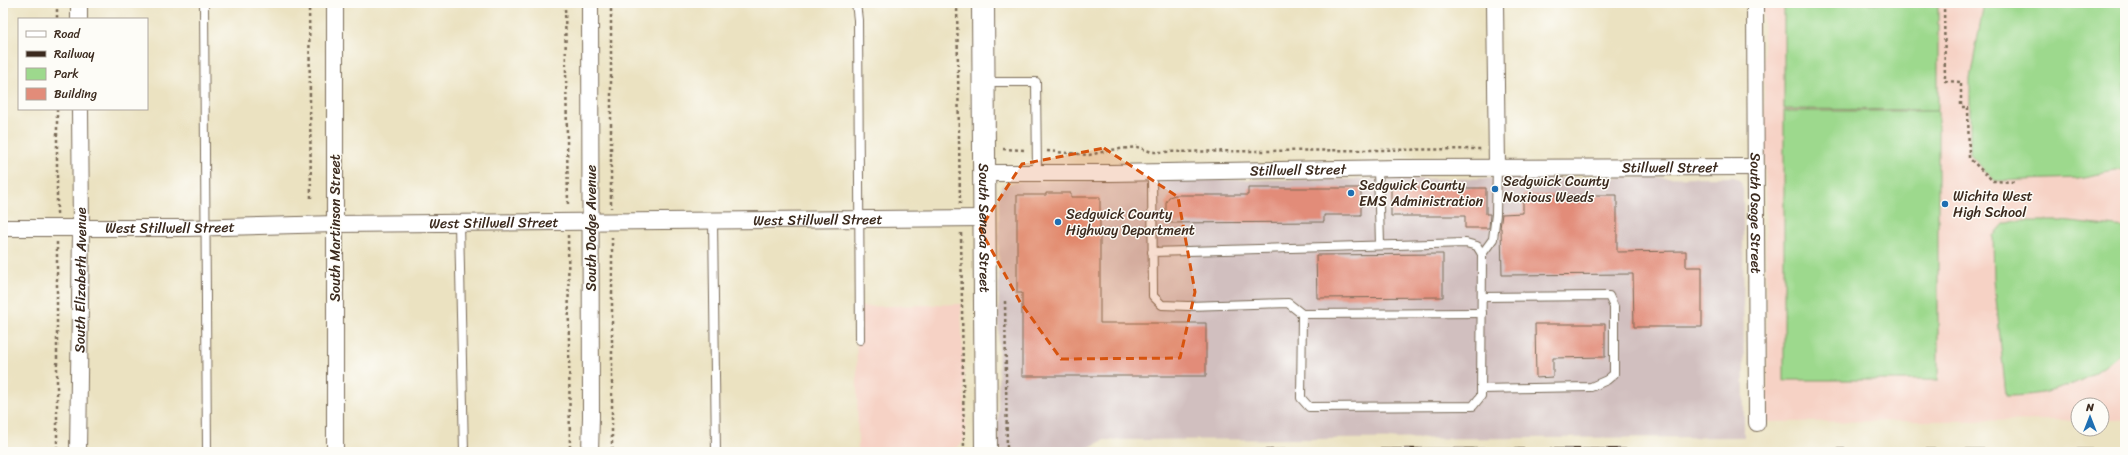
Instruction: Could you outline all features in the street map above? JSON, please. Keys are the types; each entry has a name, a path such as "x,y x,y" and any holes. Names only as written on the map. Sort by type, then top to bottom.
{"street":[{"path":"79,3 79,18"},
{"name":"South Martinson Street","path":"335,3 335,452"},
{"name":"South Dodge Avenue","path":"590,3 590,452"},
{"name":"South Seneca Street","path":"983,3 985,452"},
{"path":"1495,3 1497,167"},
{"name":"South Osage Street","path":"1755,3 1757,423"},
{"name":"South Elizabeth Avenue","path":"78,452 81,228 80,110"},
{"name":"Stillwell Street","path":"984,172 1152,172 1378,168 1756,166"},
{"name":"West Stillwell Street","path":"3,228 205,228 336,224 984,218"}],"lane":[{"path":"204,3 207,452"},
{"path":"856,3 858,20 860,340"},
{"path":"983,82 1036,82 1037,172"},
{"path":"1482,254 1493,238 1496,214 1497,167"},
{"path":"1378,168 1380,245"},
{"path":"1152,172 1153,296 1162,305 1188,306 1288,303 1302,314 1482,313"},
{"path":"713,221 716,452"},
{"path":"459,223 464,452"},
{"path":"1152,252 1466,242 1478,246 1482,254 1481,396 1473,406 1309,407 1301,398 1302,314"},
{"path":"1481,389 1591,388 1607,380 1614,374 1614,307 1609,296 1482,297"}],"path":[{"path":"57,3 57,18"},
{"path":"309,3 311,199"},
{"path":"1944,3 1945,82 1961,82 1961,107 1968,107 1969,158 1993,181 2016,182"},
{"path":"57,110 57,452"},
{"path":"1003,149 1089,156 1111,150 1137,147 1152,152 1481,149"}],"highlighted area":[{"path":"1104,148 1178,197 1195,292 1180,358 1061,359 1020,302 980,229 1022,164"}],"shaded area":[{"name":"Wichita West High School","path":"1763,3 2125,3 2124,420 2110,420 2110,397 2070,397 2070,420 1768,422"},
{"path":"1735,177 1741,182 1743,190 1744,437 1104,440 1086,449 998,450 999,195 1002,185 1026,181"},
{"path":"961,304 966,430 964,441 958,447 936,452 858,452 856,307"}],"green space":[{"path":"1784,3 1938,3 1938,110 1784,109"},
{"path":"1984,3 2125,3 2125,169 2078,178 1995,181 1970,155 1970,79"},
{"path":"1784,111 1938,111 1938,380 1784,380"},
{"path":"2016,221 2061,221 2125,228 2125,348 2099,370 2071,385 2040,393 2006,396 1994,279 1993,236 2004,224"}],"building":[{"path":"1248,188 1361,188 1361,215 1324,215 1324,222 1166,223 1166,202 1169,197 1175,195 1248,195"},
{"path":"1391,188 1486,188 1486,214 1490,214 1489,228 1465,228 1465,216 1391,216"},
{"path":"1046,193 1071,193 1071,197 1100,197 1100,323 1206,323 1206,376 1022,376 1022,293 1017,293 1017,195 1046,195"},
{"path":"1523,195 1617,195 1617,252 1686,251 1686,267 1702,267 1702,327 1634,327 1633,274 1502,275 1500,228 1502,214 1523,213"},
{"path":"1443,254 1443,297 1317,298 1316,255"},
{"path":"1535,324 1605,324 1605,357 1553,358 1553,377 1536,378"}],"railway":[{"path":"1185,452 1429,450 2125,451"}],"place":[{"name":"Sedgwick County Noxious Weeds","path":"1495,189"},
{"name":"Sedgwick County EMS Administration","path":"1351,193"},
{"name":"Wichita West High School","path":"1945,204"},
{"name":"Sedgwick County Highway Department","path":"1058,222"}]}
